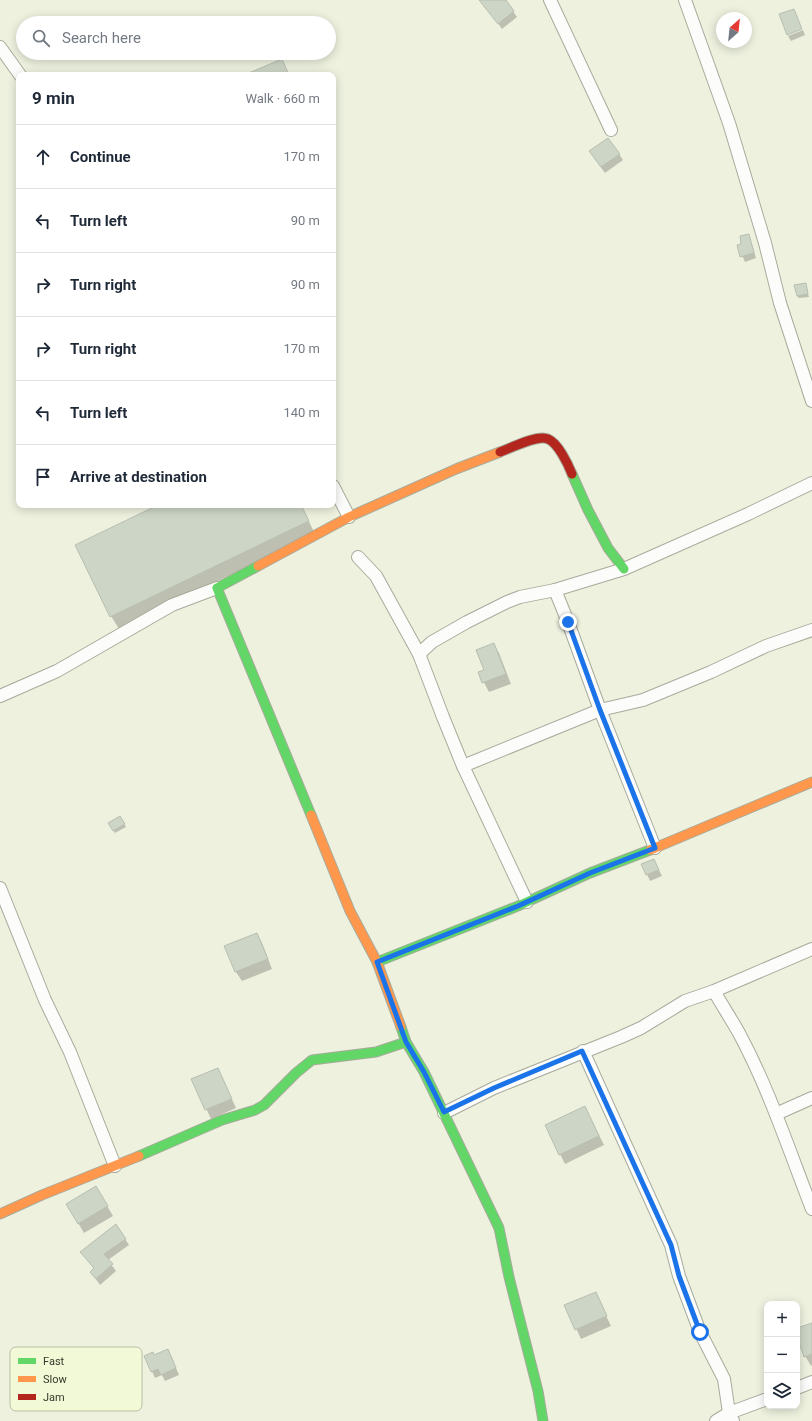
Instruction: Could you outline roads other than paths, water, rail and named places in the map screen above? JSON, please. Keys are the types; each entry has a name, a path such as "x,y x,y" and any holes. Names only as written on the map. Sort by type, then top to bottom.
{"street":[{"path":"550,0 611,130"},
{"path":"685,0 730,123 765,243 780,302 812,401"},
{"path":"0,47 18,72"},
{"path":"0,696 57,671 172,604 217,588 349,517 456,469 537,438 546,438 555,444 568,465 588,510 608,548 624,569"},
{"path":"419,654 432,642 507,602 520,597 555,590 624,569 748,514 812,483"},
{"path":"336,492 349,517"},
{"path":"358,556 376,576 419,654 442,717 463,766 527,902"},
{"path":"217,588 350,911 377,962 406,1042 424,1072 444,1112 498,1228 538,1391 543,1421"},
{"path":"555,590 600,710 655,848"},
{"path":"463,766 600,710 643,700 711,672 766,646 812,630"},
{"path":"377,962 527,902 590,873 655,848 812,782"},
{"path":"0,888 45,1000 70,1052 116,1166"},
{"path":"444,1112 494,1088 582,1051 622,1037 641,1028 685,1001 714,991 812,949"},
{"path":"714,991 739,1034 776,1114 812,1209"},
{"path":"0,1214 222,1120 255,1110 264,1105 296,1073 312,1060 376,1052 406,1042"},
{"path":"582,1051 671,1245 679,1276 700,1332 724,1379 731,1417"},
{"path":"776,1114 812,1098"},
{"path":"800,1387 812,1382"},
{"path":"716,1421 731,1417 764,1400"}]}
